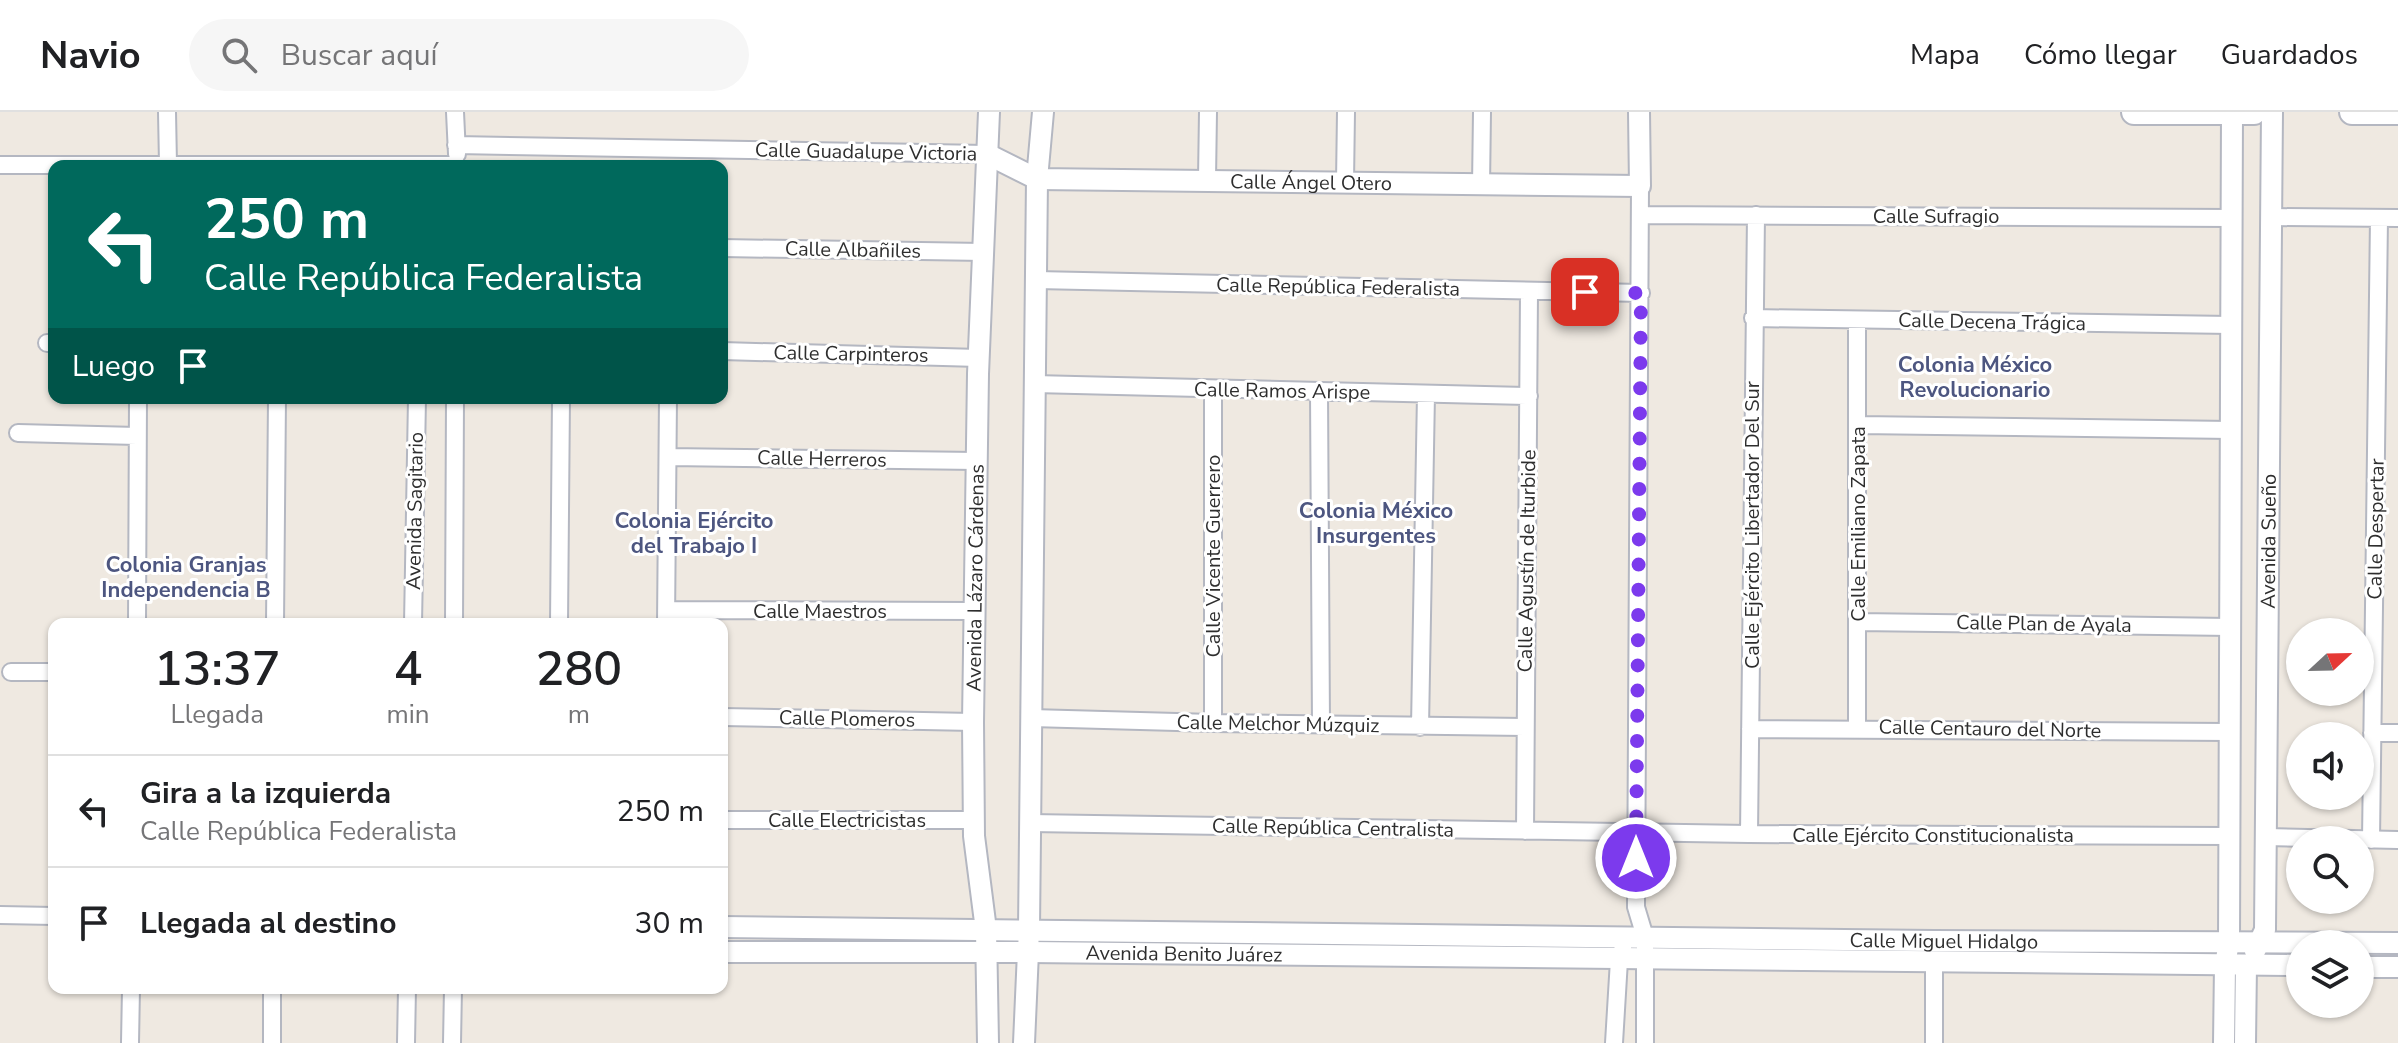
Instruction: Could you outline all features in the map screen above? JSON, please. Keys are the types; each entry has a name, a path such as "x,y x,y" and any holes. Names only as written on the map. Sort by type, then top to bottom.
{"main road":[{"path":"2134,112 2254,112"},
{"path":"2352,112 2398,112"}],"street":[{"path":"167,112 168,160"},
{"path":"455,112 457,160"},
{"name":"Avenida Lázaro Cárdenas","path":"988,1043 986,930 973,820 973,611 989,112"},
{"path":"1024,1043 1029,929 1037,179 1043,112"},
{"path":"1207,179 1208,112"},
{"path":"1345,182 1346,112"},
{"path":"1481,186 1482,112"},
{"path":"1639,112 1641,293 1636,937 1645,959 1645,1043"},
{"name":"Avenida Sueño","path":"2224,1043 2225,965 2229,942 2232,112"},
{"name":"Avenida Sueño","path":"2246,965 2262,941 2265,930 2272,112"},
{"name":"Calle Guadalupe Victoria","path":"456,145 987,154"},
{"name":"Calle Ángel Otero","path":"987,154 1037,179 1640,186"},
{"path":"0,165 48,165"},
{"name":"Calle Sufragio","path":"1641,215 2232,218"},
{"name":"Calle Ejército Libertador Del Sur","path":"1749,834 1756,215"},
{"path":"2271,217 2398,218"},
{"name":"Calle Despertar","path":"2372,722 2379,218"},
{"name":"Calle Albañiles","path":"728,248 984,252"},
{"name":"Calle República Federalista","path":"1036,280 1641,293"},
{"name":"Calle Agustín de Iturbide","path":"1525,831 1529,292"},
{"name":"Calle Decena Trágica","path":"1753,318 2231,325"},
{"path":"2379,318 2398,318"},
{"name":"Calle Emiliano Zapata","path":"1857,320 1857,728"},
{"name":"Calle Carpinteros","path":"728,351 979,358"},
{"name":"Calle Ramos Arispe","path":"1034,384 1529,396"},
{"name":"Calle Vicente Guerrero","path":"1213,389 1213,723"},
{"path":"1319,392 1321,725"},
{"path":"1420,727 1426,394"},
{"path":"137,618 138,404"},
{"path":"275,618 277,404"},
{"name":"Avenida Sagitario","path":"413,618 417,404"},
{"name":"Avenida Sagitario","path":"454,618 455,404"},
{"path":"559,618 561,404"},
{"path":"666,617 668,404"},
{"path":"1859,425 2231,430"},
{"path":"18,433 137,436"},
{"name":"Calle Herreros","path":"668,457 977,461"},
{"name":"Calle Maestros","path":"666,617 973,611"},
{"name":"Calle Plan de Ayala","path":"1857,622 2230,627"},
{"path":"11,672 48,672"},
{"name":"Calle Plomeros","path":"728,717 973,722"},
{"name":"Calle Melchor Múzquiz","path":"1031,718 1525,727"},
{"name":"Calle Centauro del Norte","path":"1750,729 2230,732"},
{"path":"2374,733 2398,733"},
{"name":"Calle Electricistas","path":"728,820 973,820"},
{"name":"Calle República Centralista","path":"1030,823 1636,833"},
{"name":"Calle Ejército Constitucionalista","path":"1636,833 2229,836"},
{"path":"2266,837 2286,838"},
{"path":"2374,840 2398,840"},
{"path":"0,915 48,916"},
{"name":"Avenida Benito Juárez","path":"728,927 1636,937"},
{"path":"1614,1043 1619,960 1636,937"},
{"name":"Calle Miguel Hidalgo","path":"1636,937 2398,943"},
{"name":"Avenida Benito Juárez","path":"728,952 1645,959"},
{"name":"Calle Miguel Hidalgo","path":"1645,959 2286,965"},
{"path":"1934,964 1934,1043"},
{"path":"2245,1043 2246,965"},
{"path":"2374,967 2398,967"},
{"path":"130,1043 131,994"},
{"path":"272,994 272,1043"},
{"path":"406,1043 407,994"},
{"path":"452,1043 453,994"}],"district":[{"name":"Colonia México Revolucionario","path":"1975,378"},
{"name":"Colonia México Insurgentes","path":"1376,524"},
{"name":"Colonia Ejército del Trabajo I","path":"694,534"},
{"name":"Colonia Granjas Independencia B","path":"186,578"}],"route":[{"path":"1585,292 1641,293 1636,858"}]}
